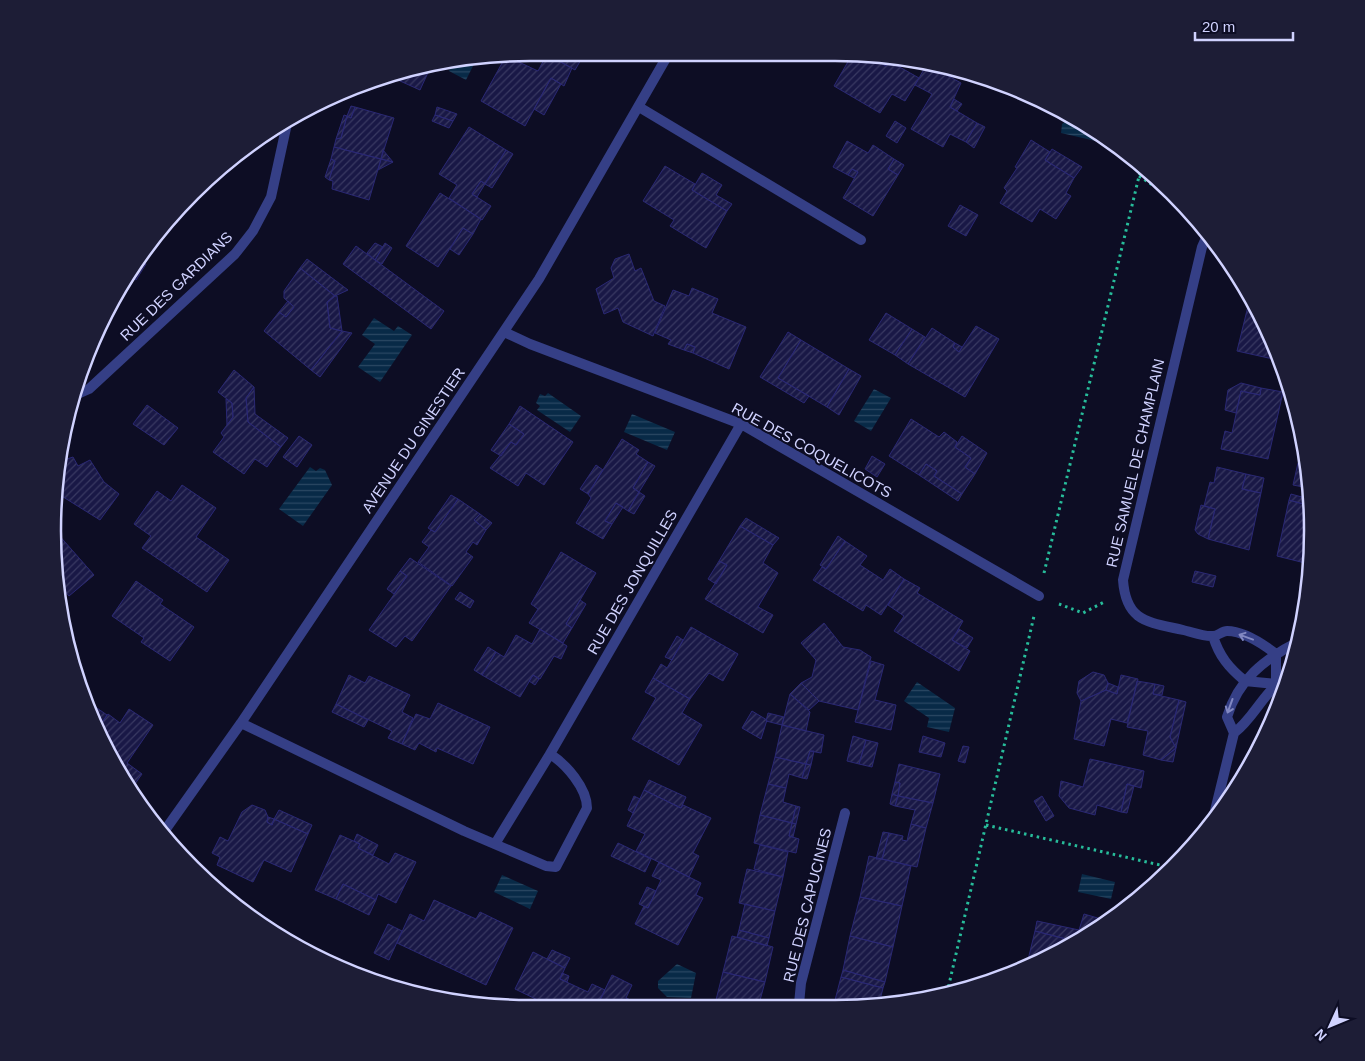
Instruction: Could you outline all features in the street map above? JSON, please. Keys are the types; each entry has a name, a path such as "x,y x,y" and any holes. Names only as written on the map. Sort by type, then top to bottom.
{"street":[{"name":"AVENUE DU GINESTIER","path":"167,827 241,723 539,279 664,61"},
{"path":"638,107 861,240"},
{"name":"RUE DES GARDIANS","path":"82,392 89,389 235,254 252,231 271,197 286,130"},
{"name":"RUE SAMUEL DE CHAMPLAIN","path":"1124,592 1123,580 1204,242"},
{"name":"RUE DES COQUELICOTS","path":"504,332 530,344 740,424 1039,596"},
{"name":"RUE DES JONQUILLES","path":"495,844 550,754 740,424"},
{"path":"1124,592 1128,606 1139,617 1150,622 1213,636 1227,631 1254,640 1276,654"},
{"path":"1213,636 1217,650 1228,667 1245,681 1276,684"},
{"path":"1234,733 1226,718 1232,700 1245,681 1276,654 1289,647"},
{"path":"1217,802 1234,733 1245,724 1258,703 1276,684 1276,654"},
{"path":"241,723 495,844 546,866 556,867 560,863 587,808 587,799 562,762 550,754"},
{"name":"RUE DES CAPUCINES","path":"799,1000 801,983 846,813"}],"path":[{"path":"1139,176 1148,182"},
{"path":"1039,596 1083,614 1124,592"},
{"path":"986,825 1162,866"}],"water":[{"path":"474,65 466,80 449,71 450,68"},
{"path":"1065,122 1097,141 1061,133 1062,124"},
{"path":"374,318 394,331 398,326 412,335 380,382 358,367 375,344 362,335"},
{"path":"874,389 891,398 871,431 854,421"},
{"path":"548,393 581,416 570,432 537,410 540,406 536,403 540,394 545,396"},
{"path":"632,414 675,432 667,450 624,432"},
{"path":"310,467 316,471 320,468 325,470 332,485 303,526 279,509"},
{"path":"917,682 955,708 949,732 927,727 929,718 904,701"},
{"path":"1082,874 1115,882 1111,899 1078,892"},
{"path":"502,875 538,891 530,909 494,892"},
{"path":"677,964 696,973 691,998 667,997 658,988 658,981"}],"building":[{"path":"518,61 538,71 543,61 560,61 572,68 564,86 551,78 525,126 481,101 503,62"},
{"path":"559,61 580,61 575,70"},
{"path":"848,61 882,64 886,66 887,64 896,65 919,78 905,101 892,94 880,113 834,86"},
{"path":"924,70 946,75 961,83 950,107 977,123 966,142 950,134 943,147 911,129 932,94 915,85"},
{"path":"428,73 420,90 398,80"},
{"path":"551,78 561,84 544,115 534,109"},
{"path":"954,99 962,104 957,111 950,107"},
{"path":"351,106 355,107 351,118 347,116"},
{"path":"355,107 394,118 381,159 334,147 336,139 341,138 347,116 351,118"},
{"path":"437,107 457,114 453,121 435,115"},
{"path":"344,115 347,116 341,138 336,139"},
{"path":"435,115 453,121 449,128 432,121"},
{"path":"895,121 906,128 897,143 886,136"},
{"path":"977,123 985,127 974,148 966,142"},
{"path":"469,127 506,150 485,184 481,181 472,194 491,206 482,220 449,198 457,185 439,174"},
{"path":"1031,140 1050,152 1045,160 1074,178 1066,193 1071,196 1056,219 1040,209 1032,222 1000,203 1007,191 1004,188 1017,168 1015,167"},
{"path":"847,141 868,153 873,145 894,159 888,169 898,175 873,216 843,198 858,172 852,169 848,175 833,167"},
{"path":"334,147 381,159 369,200 332,189 333,181 329,180 335,161 331,159"},
{"path":"1052,149 1082,167 1074,178 1045,160"},
{"path":"383,150 393,162 381,159"},
{"path":"506,150 513,154 492,188 485,184"},
{"path":"331,159 335,161 329,180 325,177"},
{"path":"381,159 393,162 378,170"},
{"path":"894,159 904,165 898,175 888,169"},
{"path":"665,166 695,184 692,190 727,211 706,248 670,226 674,220 643,201"},
{"path":"852,169 858,172 854,178 848,175"},
{"path":"702,173 722,185 716,195 732,204 727,211 692,190"},
{"path":"481,181 485,184 477,197 472,194"},
{"path":"440,193 481,219 473,234 463,228 438,267 406,246"},
{"path":"960,205 978,215 966,236 948,226"},
{"path":"463,228 473,234 459,255 450,249"},
{"path":"375,243 383,247 375,260 367,253"},
{"path":"385,243 392,248 382,264 375,260"},
{"path":"356,246 444,311 431,329 343,264"},
{"path":"629,254 635,271 641,268 654,301 665,306 653,336 623,322 618,308 604,314 596,289 614,278 611,268 615,259"},
{"path":"307,259 348,290 335,296 300,268"},
{"path":"146,264 136,280 134,279 140,270"},
{"path":"300,268 335,296 327,302 330,328 342,331 311,370 264,331 279,312 286,317 294,307 284,298 284,291"},
{"path":"692,288 718,299 712,313 746,327 729,369 693,353 695,347 687,344 684,350 668,344 671,340 655,333 673,290 689,296"},
{"path":"337,296 342,331 330,328 327,302"},
{"path":"288,301 294,307 286,317 279,312"},
{"path":"1247,308 1271,359 1237,351"},
{"path":"886,313 912,329 895,355 869,340"},
{"path":"976,326 999,339 965,397 908,364 932,328 955,343 953,347 959,352"},
{"path":"912,329 925,337 908,364 895,355"},
{"path":"342,331 352,333 320,377 311,370"},
{"path":"788,332 801,340 778,378 809,396 804,403 760,377"},
{"path":"801,340 849,369 827,407 778,378"},
{"path":"955,343 962,347 959,352 953,347"},
{"path":"687,344 695,347 693,353 684,350"},
{"path":"849,369 861,376 839,415 827,407"},
{"path":"234,370 254,387 246,398 248,422 281,447 267,467 255,459 244,474 213,452 224,437 221,433 233,417 232,403 218,392"},
{"path":"1241,383 1261,388 1260,395 1241,391 1236,413 1225,410 1228,390"},
{"path":"254,387 255,414 288,438 281,447 248,422 246,398"},
{"path":"1261,388 1283,393 1268,459 1221,449 1225,431 1232,433 1241,391 1260,395"},
{"path":"226,399 232,403 233,417 227,425"},
{"path":"147,405 178,428 164,445 133,424"},
{"path":"520,406 573,442 544,485 526,473 518,486 490,468 511,442 516,445 524,434 509,424"},
{"path":"911,419 939,437 944,432 957,442 955,447 971,458 965,467 975,474 962,494 934,476 937,471 926,464 919,475 889,456"},
{"path":"509,424 524,434 516,445 511,442 501,456 491,450"},
{"path":"299,436 312,445 297,467 283,457"},
{"path":"962,436 987,453 975,474 965,467 971,458 955,447"},
{"path":"622,439 639,450 636,454 648,462 633,488 639,492 628,511 616,503 605,521 612,524 603,539 576,523 591,498 588,494"},
{"path":"872,456 885,464 877,477 865,469"},
{"path":"73,457 78,466 90,460 104,482 119,494 100,520 62,496 67,459"},
{"path":"648,462 655,466 639,492 633,488"},
{"path":"1298,463 1299,463 1302,487 1293,485"},
{"path":"926,464 937,471 934,476 962,494 958,501 919,475"},
{"path":"596,465 603,470 588,494 580,489"},
{"path":"1217,467 1246,474 1242,489 1261,493 1249,550 1208,539 1215,509 1204,506 1210,482 1214,483"},
{"path":"1246,474 1264,478 1261,493 1242,489"},
{"path":"182,485 216,508 196,537 229,560 207,592 142,548 151,536 134,524 157,491 171,501"},
{"path":"639,492 645,496 634,514 628,511"},
{"path":"1291,494 1303,497 1303,504 1289,500"},
{"path":"451,495 458,499 435,532 428,528"},
{"path":"458,499 480,514 474,520 486,530 477,545 473,542 466,552 473,557 452,586 418,562 429,547 422,542 431,530 435,532"},
{"path":"1289,500 1303,504 1303,562 1277,556"},
{"path":"616,503 623,507 612,524 605,521"},
{"path":"1201,505 1215,509 1208,539 1198,534 1195,530"},
{"path":"480,514 492,523 486,530 474,520"},
{"path":"746,518 779,538 773,545 740,526"},
{"path":"740,526 773,545 763,563 778,573 758,607 773,615 763,633 705,599 727,565 719,561"},
{"path":"838,536 845,541 826,569 820,565"},
{"path":"61,538 94,575 69,596 65,591"},
{"path":"845,541 867,556 860,565 883,580 890,569 904,579 881,615 866,605 863,611 813,580 822,567 826,569"},
{"path":"561,552 596,573 566,624 572,628 563,643 529,623 538,609 531,604"},
{"path":"410,558 451,586 412,641 405,636 396,647 369,630 407,576 400,571"},
{"path":"719,561 727,565 716,584 708,579"},
{"path":"400,571 407,576 394,594 387,589"},
{"path":"1195,571 1216,576 1213,587 1192,582"},
{"path":"904,579 920,588 917,593 963,621 952,640 970,651 959,671 894,631 904,616 888,605"},
{"path":"136,581 163,600 160,604 194,627 170,661 141,642 144,638 112,616"},
{"path":"460,592 474,601 470,608 455,599"},
{"path":"580,600 586,604 572,628 566,624"},
{"path":"824,623 843,647 860,650 871,657 858,710 819,701 801,683 812,677 816,660 801,643"},
{"path":"691,627 738,654 723,681 709,673 690,699 653,678 661,664 667,668"},
{"path":"540,629 567,646 561,659 554,656 540,679 533,675 520,697 482,675 496,652 504,657 516,635 532,644"},
{"path":"959,629 973,638 967,648 952,640"},
{"path":"677,636 683,640 672,660 665,657"},
{"path":"488,647 496,652 482,675 474,670"},
{"path":"871,661 884,665 875,700 896,705 891,730 855,722"},
{"path":"1093,672 1104,675 1108,683 1106,690 1081,701 1077,693 1079,681"},
{"path":"349,675 365,683 369,676 410,695 402,712 413,718 402,744 388,738 392,731 336,704"},
{"path":"533,675 539,679 535,685 529,681"},
{"path":"1121,675 1138,679 1127,723 1111,719 1104,746 1074,739 1081,701 1106,690 1117,694"},
{"path":"653,678 690,699 682,713 702,725 679,765 632,739 656,698 645,692"},
{"path":"1137,681 1155,684 1153,694 1179,700 1170,737 1176,748 1161,760 1143,755 1148,731 1127,727"},
{"path":"801,683 819,701 809,710 790,694"},
{"path":"1108,683 1118,687 1117,694 1106,690"},
{"path":"1155,684 1164,686 1162,695 1153,694"},
{"path":"790,694 810,712 806,731 782,725"},
{"path":"1179,700 1186,702 1176,748 1170,737"},
{"path":"438,703 490,727 473,764 437,748 436,752 419,743 415,750 402,744 416,714 430,719"},
{"path":"336,704 368,720 364,727 332,712"},
{"path":"96,707 107,715 102,722"},
{"path":"129,709 153,725 127,763 142,774 135,783 103,722 108,714 120,723"},
{"path":"752,711 767,720 761,739 742,728"},
{"path":"768,713 784,717 782,725 766,721"},
{"path":"782,725 824,735 821,753 810,751 806,764 775,757"},
{"path":"853,736 866,740 859,764 847,761"},
{"path":"923,736 945,743 941,757 919,752"},
{"path":"866,740 878,743 872,767 859,764"},
{"path":"963,746 969,747 965,763 958,761"},
{"path":"1176,748 1173,762 1161,760"},
{"path":"810,751 814,751 811,765 806,764"},
{"path":"775,757 806,764 802,778 789,774 786,788 768,784"},
{"path":"1090,759 1144,771 1141,788 1127,784 1121,812 1097,805 1095,815 1069,808 1059,796 1061,781 1083,787"},
{"path":"806,764 811,765 807,779 802,778"},
{"path":"899,764 940,774 933,803 898,796 900,783 895,782"},
{"path":"649,780 686,797 681,808 644,790"},
{"path":"895,782 900,783 898,796 892,794"},
{"path":"768,784 786,788 783,802 796,806 792,823 760,815"},
{"path":"1127,784 1134,786 1127,813 1121,812"},
{"path":"644,790 681,808 683,805 711,818 693,853 699,856 689,877 636,851 645,834 627,826"},
{"path":"892,794 898,796 895,806 890,804"},
{"path":"634,796 640,799 633,813 628,810"},
{"path":"898,796 933,803 926,828 911,824 915,810 895,806"},
{"path":"1042,796 1054,816 1046,821 1034,801"},
{"path":"252,805 265,810 268,817 267,822 272,825 274,819 308,834 291,872 264,860 253,882 217,865 220,857 212,853 220,837 228,841 242,812"},
{"path":"796,806 800,807 796,824 792,823"},
{"path":"279,810 312,825 308,834 274,819"},
{"path":"760,815 792,823 789,836 799,839 796,853 754,843"},
{"path":"268,817 274,819 272,825 267,822"},
{"path":"792,823 796,824 793,837 789,836"},
{"path":"911,824 926,828 917,867 882,859 889,833 903,836 902,840 907,841"},
{"path":"883,832 889,833 882,859 876,859"},
{"path":"357,834 378,845 373,855 358,848 360,844 354,841"},
{"path":"340,835 360,844 358,848 389,864 395,853 416,862 396,903 378,894 376,900 343,884 336,899 315,890"},
{"path":"618,843 651,859 645,872 611,856"},
{"path":"760,845 788,852 783,877 754,869"},
{"path":"869,856 911,866 902,906 860,897"},
{"path":"659,862 701,883 696,895 703,898 678,945 635,924 644,906 648,908 661,880 652,876"},
{"path":"747,869 783,877 775,911 739,903"},
{"path":"343,884 376,900 369,915 336,899"},
{"path":"647,887 656,891 648,908 639,904"},
{"path":"860,897 902,906 893,947 850,936"},
{"path":"434,900 476,919 480,912 513,928 486,985 397,943 410,914 424,921"},
{"path":"745,904 775,911 769,938 739,930"},
{"path":"1084,914 1099,918 1065,939 1035,931 1037,921 1079,930"},
{"path":"388,924 402,931 389,960 374,953"},
{"path":"739,930 769,938 767,946 737,937"},
{"path":"1035,931 1065,939 1042,951 1029,957"},
{"path":"732,936 773,947 765,982 723,972"},
{"path":"850,936 893,947 885,982 843,970"},
{"path":"552,950 570,958 565,968 547,959"},
{"path":"533,952 565,968 560,979 588,992 592,984 605,990 600,1000 538,1000 515,989"},
{"path":"843,970 885,982 883,988 841,977"},
{"path":"723,972 765,982 760,1000 716,1000"},
{"path":"562,973 569,976 567,982 560,979"},
{"path":"612,975 632,985 626,998 631,1000 600,1000"},
{"path":"841,977 883,988 881,997 835,1000"}]}
